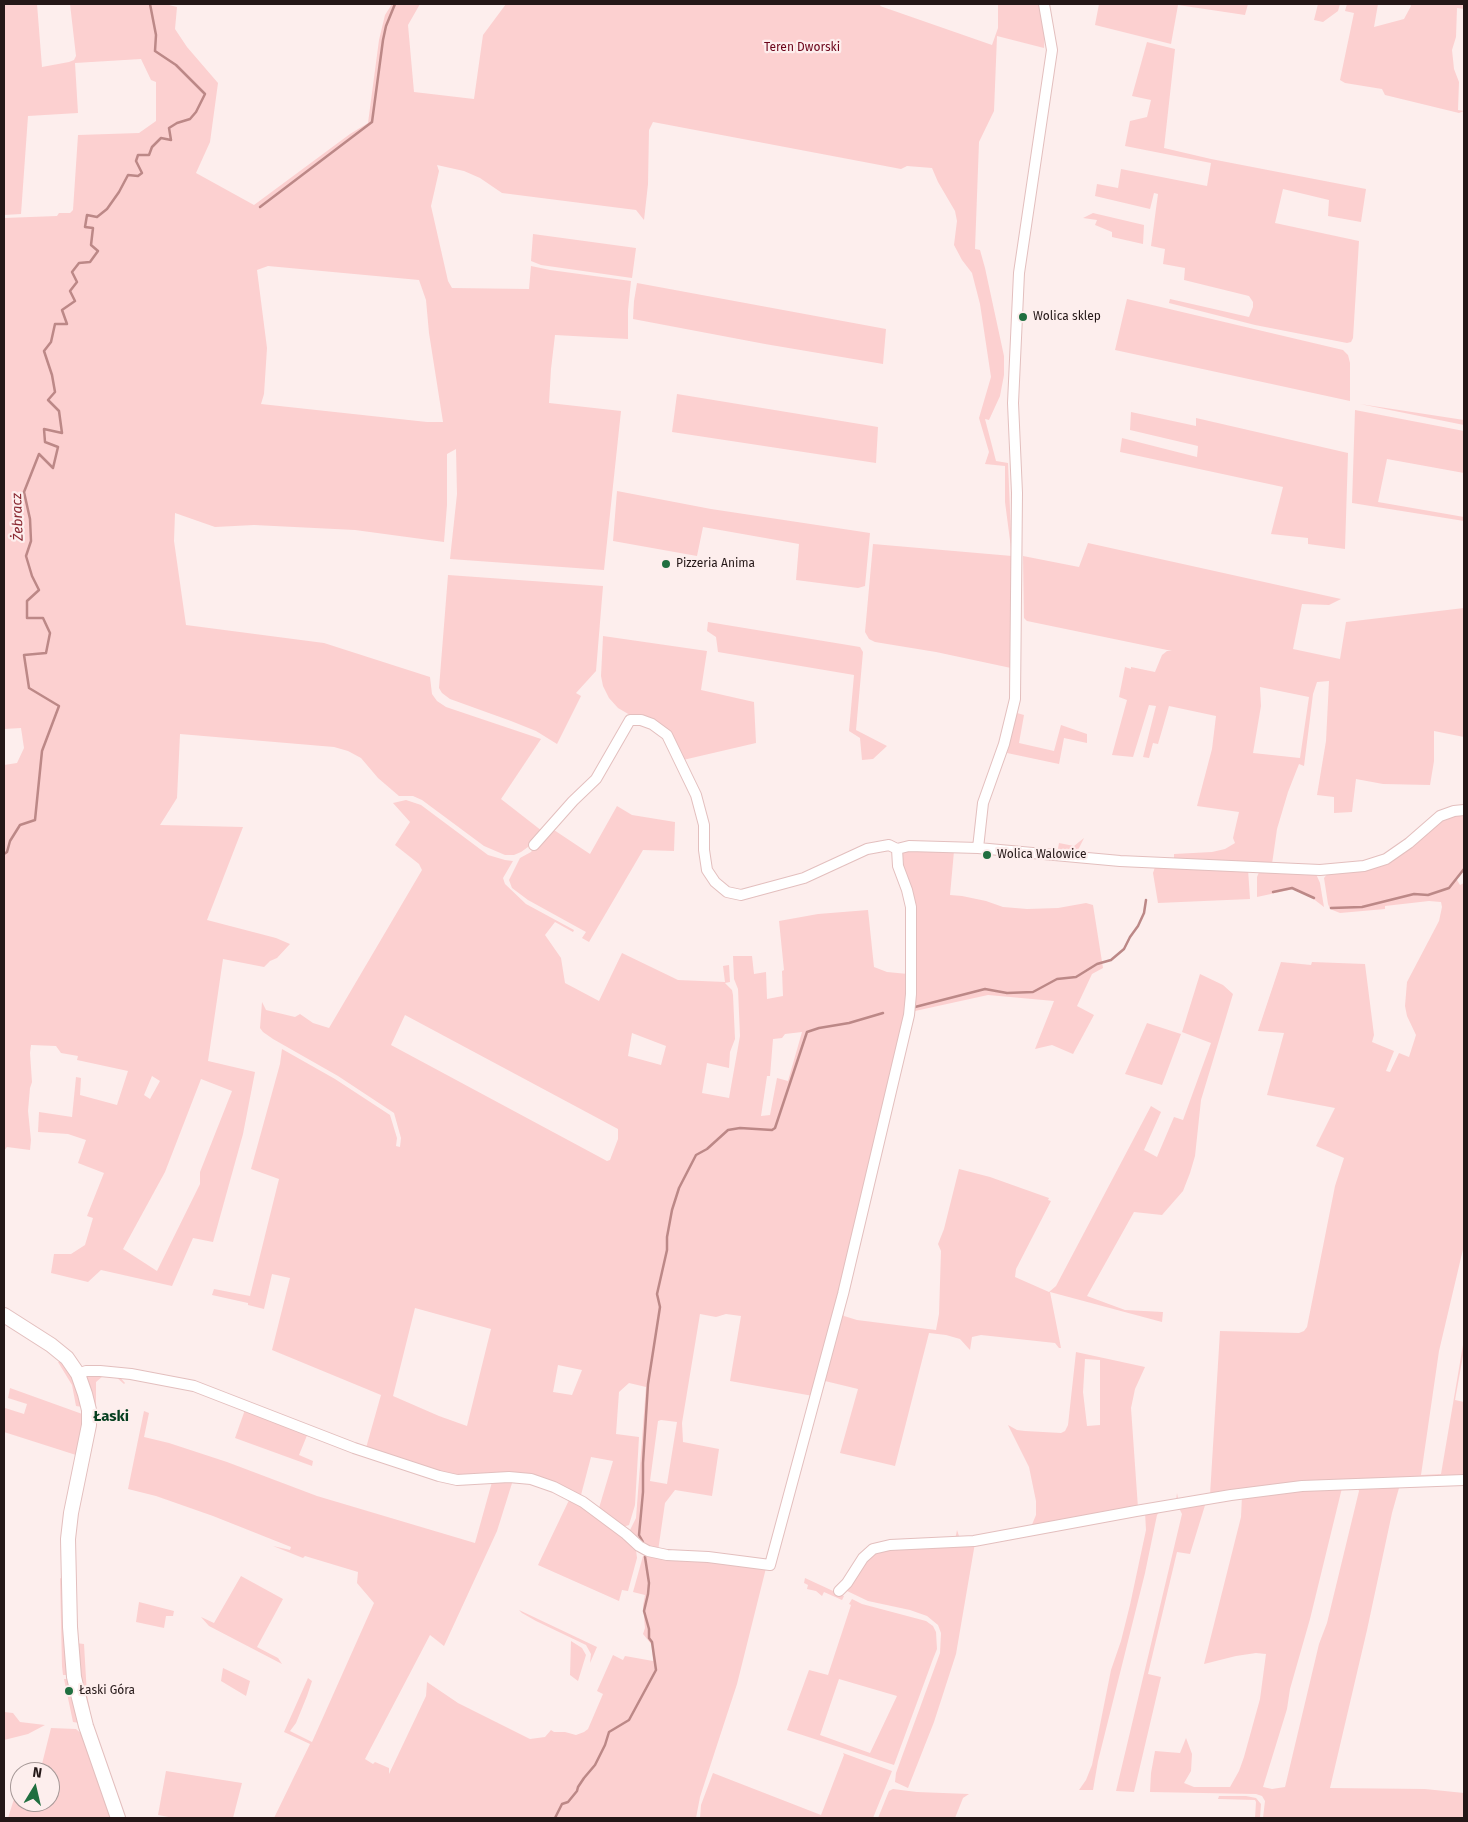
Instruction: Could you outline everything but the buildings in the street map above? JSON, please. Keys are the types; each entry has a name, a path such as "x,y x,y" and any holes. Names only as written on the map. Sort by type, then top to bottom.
{"street":[{"path":"978,848 983,803 1004,744 1015,699 1017,493 1013,393 1019,273 1052,50 1044,4"},
{"path":"534,845 573,801 596,779 630,720 641,720 652,724 667,735 696,795 704,825 704,850 707,870 715,882 727,892 741,894 804,878 867,849 889,845 897,849 909,846 978,848 1120,861 1320,870 1364,866 1386,859 1409,843 1440,816 1464,810"},
{"path":"78,1374 86,1371 124,1373 194,1386 354,1448 439,1476 458,1480 509,1477 531,1479 554,1487 583,1502 648,1551 667,1555 708,1557 770,1565 841,1303 909,1016 910,907 908,890 898,866 897,849"},
{"path":"4,1315 51,1344 67,1358 78,1374 89,1410 89,1425 71,1513 68,1539 70,1627 74,1677 86,1726 118,1818"},
{"path":"839,1591 847,1583 863,1558 873,1549 890,1545 974,1542 1136,1511 1231,1495 1302,1486 1464,1480"}],"green space":[{"name":"Teren Dworski","path":"4,4 37,4 42,67 69,62 74,60 76,56 70,4 165,4 177,7 175,29 187,47 218,83 210,142 196,173 254,205 350,134 368,123 379,40 385,15 392,4 420,4 408,25 414,92 474,99 483,35 506,4 881,4 880,6 992,45 998,28 998,4 1040,4 1045,29 1044,48 997,36 994,111 979,142 975,249 980,250 985,268 1004,356 1004,375 1000,396 989,420 985,419 996,461 1008,463 1012,556 1005,502 1005,466 985,464 989,452 979,418 991,377 980,304 972,273 954,245 957,221 955,211 932,168 907,166 901,169 653,122 649,130 648,184 644,220 636,210 502,193 480,178 464,171 437,165 439,171 431,206 448,281 452,288 529,289 531,266 631,281 628,339 555,335 551,369 549,403 621,411 604,570 450,559 457,494 456,449 447,454 447,505 444,542 355,530 254,525 215,527 175,513 174,541 186,625 324,643 430,677 432,694 437,701 446,707 541,739 501,799 542,831 521,852 514,855 505,855 484,846 422,800 413,796 399,796 378,778 361,758 348,751 334,747 180,734 177,798 160,825 243,827 207,920 276,938 290,944 277,958 270,961 264,967 223,959 208,1061 255,1072 243,1134 213,1242 193,1238 172,1286 101,1270 88,1282 51,1273 54,1254 71,1254 85,1245 93,1218 87,1216 104,1173 78,1163 86,1140 68,1134 38,1132 39,1112 72,1117 76,1077 81,1078 80,1095 117,1105 128,1071 77,1060 78,1056 61,1053 56,1046 31,1045 32,1082 28,1111 31,1140 30,1150 7,1147 4,1151 4,765 17,763 24,748 21,728 4,729 4,218 57,216 59,213 70,213 73,210 78,135 139,133 156,121 156,82 151,80 141,59 75,63 78,113 28,116 21,214 4,215","holes":["268,266 419,280 426,300 429,333 443,422 427,422 261,404 264,394 267,348 257,270","152,1076 160,1081 150,1099 144,1095","201,1079 232,1091 200,1172 200,1184 157,1271 123,1249 165,1172"]},
{"path":"1099,4 1248,4 1245,15 1178,5 1171,44 1095,25"},
{"path":"1318,4 1340,4 1338,11 1323,22 1314,20"},
{"path":"1347,4 1378,4 1374,27 1404,19 1411,6 1410,4 1464,4 1464,9 1457,8 1456,37 1452,50 1454,69 1459,82 1458,110 1464,111 1459,113 1385,95 1382,89 1345,83 1340,80 1354,13 1345,11"},
{"path":"1147,42 1175,49 1164,148 1366,189 1361,222 1328,216 1329,200 1283,189 1275,223 1359,241 1353,338 1351,342 1347,343 1255,325 1169,303 1170,299 1249,317 1253,307 1253,302 1249,296 1184,280 1185,268 1163,264 1165,249 1151,246 1158,194 1154,193 1150,209 1095,196 1097,184 1118,188 1121,169 1207,186 1211,163 1125,146 1130,121 1147,117 1151,100 1132,96"},
{"path":"1093,213 1144,225 1143,244 1112,237 1112,232 1095,225 1097,220 1083,218"},
{"path":"533,234 636,248 632,278 541,265 531,261"},
{"path":"637,283 886,329 883,364 633,319"},
{"path":"1127,299 1343,350 1348,355 1350,363 1350,401 1115,350"},
{"path":"677,394 878,427 876,463 672,432"},
{"path":"1360,404 1464,420 1464,425"},
{"path":"1355,410 1464,431 1464,473 1387,459 1378,502 1464,517 1464,521 1352,503"},
{"path":"1131,412 1196,426 1196,418 1348,453 1345,549 1308,544 1308,538 1271,534 1283,487 1120,452 1122,438 1197,457 1198,446 1130,430"},
{"path":"617,491 711,509 870,533 865,586 858,588 796,580 799,544 703,527 697,556 613,541"},
{"path":"1088,543 1341,599 1329,605 1302,604 1293,649 1340,659 1346,622 1464,608 1464,737 1434,731 1434,761 1430,785 1383,784 1356,779 1352,812 1334,813 1334,797 1317,795 1326,741 1329,681 1317,682 1313,694 1304,766 1299,764 1288,792 1277,829 1272,864 1174,860 1174,854 1212,852 1225,849 1235,843 1233,838 1239,812 1197,806 1212,749 1216,716 1169,706 1158,744 1153,743 1149,758 1143,757 1156,706 1149,705 1133,757 1112,755 1127,700 1119,697 1125,667 1155,672 1162,655 1167,651 1172,651 1027,621 1024,618 1023,556 1079,567","holes":["1260,687 1309,697 1300,758 1253,753 1261,706"]},
{"path":"873,544 1012,556 1011,668 936,652 875,642 869,639 865,632"},
{"path":"448,575 603,586 596,671 576,693 581,696 557,744 536,731 450,699 442,693 439,688"},
{"path":"708,622 860,647 863,652 856,730 887,746 873,759 862,760 860,738 849,731 854,675 718,652 716,637 707,631"},
{"path":"603,636 707,651 701,690 754,702 756,743 683,760 671,736 644,718 630,715 618,708 609,698 603,686 601,676"},
{"path":"1017,713 1024,715 1019,743 1054,751 1061,725 1087,734 1087,743 1064,738 1059,764 1007,753"},
{"path":"406,800 421,805 488,855 513,861 503,878 505,884 526,904 574,930 573,932 555,922 545,935 561,958 565,983 599,1001 622,953 678,980 725,982 723,966 729,965 730,982 725,983 732,990 733,995 735,1039 730,1052 729,1068 707,1063 702,1093 729,1098 740,1036 738,989 734,979 733,956 752,956 754,974 766,972 767,999 783,996 782,971 784,970 779,921 818,914 868,910 874,967 887,972 908,974 906,1013 902,1032 813,1396 730,1381 741,1316 726,1314 716,1317 700,1314 682,1423 683,1442 719,1449 712,1496 675,1490 665,1503 658,1551 641,1543 629,1532 636,1518 646,1387 629,1383 619,1392 616,1434 639,1437 635,1505 629,1525 623,1527 599,1508 613,1461 591,1457 581,1495 552,1482 456,1477 366,1448 381,1395 272,1350 290,1278 272,1274 264,1309 248,1305 248,1303 212,1295 214,1289 250,1296 279,1179 251,1169 280,1064 282,1049 335,1079 390,1115 397,1138 396,1146 400,1147 401,1138 394,1113 338,1076 273,1039 260,1028 262,1002 266,1010 295,1017 300,1014 313,1023 329,1028 422,870 419,864 395,845 410,822 393,803","holes":["405,1015 618,1129 618,1139 610,1160 607,1161 391,1045","802,1032 788,1081 777,1078 770,1115 761,1116 767,1076 770,1076 773,1039 782,1038 785,1034","632,1033 666,1046 661,1065 628,1056","415,1308 491,1329 467,1426 393,1396","558,1365 582,1370 572,1395 553,1392","658,1421 677,1422 667,1484 650,1481"]},
{"path":"617,806 632,815 675,822 674,851 643,850 589,942 582,938 586,932 528,900 512,888 509,880 520,858 531,852 551,828 590,854"},
{"path":"1464,813 1464,871 1456,878 1460,885 1464,883 1464,1245 1439,1351 1421,1475 1441,1474 1464,1339 1464,1350 1455,1400 1464,1402 1464,1478 1176,1501 1177,1493 1178,1498 1186,1499 1210,1495 1220,1331 1299,1333 1307,1327 1335,1186 1344,1158 1316,1146 1335,1108 1267,1095 1284,1033 1258,1031 1281,962 1311,965 1312,962 1365,964 1374,1035 1372,1042 1394,1051 1386,1071 1390,1072 1399,1053 1409,1057 1416,1035 1407,1016 1405,1006 1407,982 1439,921 1442,907 1441,902 1429,901 1385,906 1385,909 1340,913 1330,909 1324,878 1328,873 1362,869 1438,820"},
{"path":"1084,838 1075,856 1057,854 1059,843 1074,846"},
{"path":"904,851 954,851 950,895 986,901 1003,907 1027,909 1058,908 1086,903 1093,905 1103,968 1092,974 1077,1006 1094,1015 1073,1054 1052,1045 1035,1049 1054,1001 988,995 915,1011 902,867 902,853"},
{"path":"1155,867 1248,869 1250,899 1158,903 1153,873"},
{"path":"1259,872 1316,874 1320,883 1324,907 1307,894 1294,889 1257,897 1257,877"},
{"path":"1200,974 1223,985 1233,994 1201,1100 1195,1156 1190,1173 1183,1191 1162,1215 1134,1212 1087,1296 1125,1310 1163,1312 1162,1322 1050,1292 1061,1348 1055,1343 981,1335 972,1337 970,1350 960,1339 929,1333 895,1466 840,1453 858,1389 825,1381 842,1312 844,1316 857,1320 936,1330 939,1314 941,1251 938,1244 944,1229 959,1169 990,1177 1049,1198 1048,1200 1051,1201 1016,1269 1015,1277 1049,1292 1056,1286 1151,1106 1161,1112 1144,1150 1157,1157 1174,1117 1183,1120 1211,1043 1182,1032"},
{"path":"1147,1023 1181,1034 1162,1085 1125,1074"},
{"path":"1076,1352 1145,1367 1135,1389 1131,1408 1138,1508 981,1536 1031,1527 1036,1515 1036,1501 1029,1467 1008,1425 1017,1430 1025,1431 1061,1433 1065,1431 1068,1425","holes":["1085,1359 1100,1360 1100,1425 1087,1426 1083,1392"]},
{"path":"58,1362 66,1362 68,1365 82,1407 76,1406 72,1385"},
{"path":"95,1373 118,1375 125,1383 115,1376 109,1375 103,1376 96,1382 96,1427 86,1477 84,1475 93,1423 93,1406 86,1380 88,1375"},
{"path":"10,1388 85,1415 76,1455 4,1432 5,1408 24,1414 27,1404 8,1398"},
{"path":"246,1407 308,1433 299,1455 313,1461 312,1466 235,1438"},
{"path":"144,1411 149,1413 144,1437 227,1462 317,1496 475,1543 492,1482 513,1480 497,1531 444,1646 430,1635 365,1759 373,1764 375,1762 389,1768 389,1774 426,1696 427,1682 458,1703 530,1739 545,1737 551,1730 576,1735 588,1729 603,1694 597,1691 613,1655 623,1660 625,1656 653,1661 652,1645 643,1634 645,1628 643,1606 645,1595 633,1592 643,1556 646,1554 766,1568 737,1684 700,1797 696,1818 274,1818 310,1744 284,1732 308,1678 312,1681 307,1696 296,1723 290,1731 312,1742 374,1603 357,1583 358,1572 305,1556 303,1558 273,1546 290,1550 291,1547 213,1516 156,1496 128,1489"},
{"path":"1464,1483 1464,1485 1399,1488 1330,1788 1425,1789 1464,1793 1464,1818 1263,1818 1265,1801 1262,1796 1256,1794 1150,1792 1155,1751 1180,1753 1186,1738 1192,1754 1191,1771 1184,1783 1194,1787 1230,1787 1244,1757 1260,1699 1266,1654 1256,1653 1236,1656 1204,1664 1241,1517 1242,1496 1297,1488 1342,1488 1310,1619 1290,1689 1287,1709 1263,1787 1272,1789 1285,1787 1319,1644 1327,1623 1359,1491 1357,1486"},
{"path":"570,1498 605,1520 636,1550 637,1558 628,1591 622,1590 619,1601 538,1565"},
{"path":"1206,1502 1190,1554 1177,1552 1148,1674 1161,1677 1134,1792 1116,1791 1182,1514 1177,1509 1160,1511 1157,1515 1145,1573 1098,1761 1093,1790 1079,1790 1086,1780 1092,1765 1111,1670 1130,1605 1146,1530 1145,1512"},
{"path":"957,1530 959,1536 968,1538 955,1540"},
{"path":"975,1543 956,1654 934,1722 908,1788 895,1782 896,1773 940,1653 941,1633 938,1625 927,1616 910,1610 868,1601 845,1590 868,1555 879,1549"},
{"path":"241,1576 283,1599 257,1647 278,1658 282,1664 209,1626 201,1617 214,1623"},
{"path":"60,1578 62,1579 68,1674 66,1675 63,1675 62,1666"},
{"path":"805,1578 844,1596 842,1600 824,1592 822,1596 816,1591 807,1589 808,1585 804,1583"},
{"path":"852,1599 862,1604 926,1621 933,1626 936,1632 937,1649 894,1765 787,1730 809,1670 828,1675 851,1605 849,1604","holes":["839,1679 897,1696 870,1753 820,1735"]},
{"path":"139,1602 174,1611 173,1616 166,1616 164,1628 136,1622"},
{"path":"519,1610 597,1647 590,1663 591,1654 586,1645 536,1621"},
{"path":"571,1641 582,1648 586,1655 578,1681 570,1675"},
{"path":"76,1643 84,1644 87,1695 90,1709 85,1708"},
{"path":"223,1668 250,1681 246,1696 221,1681"},
{"path":"64,1679 69,1679 79,1723 73,1722"},
{"path":"4,1712 13,1713 20,1722 45,1725 28,1734 4,1740"},
{"path":"51,1728 76,1729 83,1735 114,1818 8,1818 10,1812 60,1812 60,1762 42,1762"},
{"path":"843,1753 892,1771 873,1818 700,1818 701,1805 713,1773 821,1815 844,1755"},
{"path":"166,1771 242,1783 233,1818 174,1818 158,1815"},
{"path":"893,1789 969,1794 963,1798 955,1818 878,1818 889,1791"},
{"path":"1219,1796 1256,1798 1261,1804 1260,1818 1255,1818 1255,1800 1218,1799"}],"waterway":[{"name":"Żebracz","path":"4,854 7,852 10,841 20,825 35,820 42,751 59,706 29,688 24,655 46,653 50,633 43,618 27,618 27,601 39,590 32,576 26,556 31,541 30,519 24,492 39,454 53,468 58,447 45,442 44,429 62,433 59,411 48,400 55,392 52,375 44,351 51,342 55,324 67,324 62,310 75,301 70,291 77,282 72,272 79,263 90,262 98,251 91,245 93,228 85,227 87,215 97,217 107,209 128,175 138,176 142,173 136,161 138,155 149,155 152,147 161,138 171,140 169,128 190,119 196,112 205,94 176,65 155,51 156,35 150,4"},
{"path":"260,207 372,122 383,40 386,26 395,4"},
{"path":"1331,908 1362,907 1414,894 1428,895 1449,888 1464,869"},
{"path":"1273,892 1292,888 1314,898"},
{"path":"915,1007 985,989 1007,993 1033,992 1057,979 1076,977 1097,964 1111,960 1124,949 1144,913 1146,900"},
{"path":"643,1542 639,1535 643,1492 643,1463 648,1384 660,1307 657,1294 667,1250 667,1237 672,1210 679,1188 696,1155 707,1149 728,1130 740,1128 772,1130 775,1128 807,1032 883,1013"},
{"path":"555,1818 562,1804 568,1802 595,1765 609,1732 629,1720 656,1670 652,1642 649,1638 649,1629 644,1611 649,1583 645,1557"}],"place":[{"name":"Wolica sklep","path":"1023,317"},
{"name":"Pizzeria Anima","path":"666,564"},
{"name":"Wolica Walowice","path":"987,855"},
{"name":"Łaski Góra","path":"69,1691"}],"district":[{"name":"Łaski","path":"111,1417"}]}
